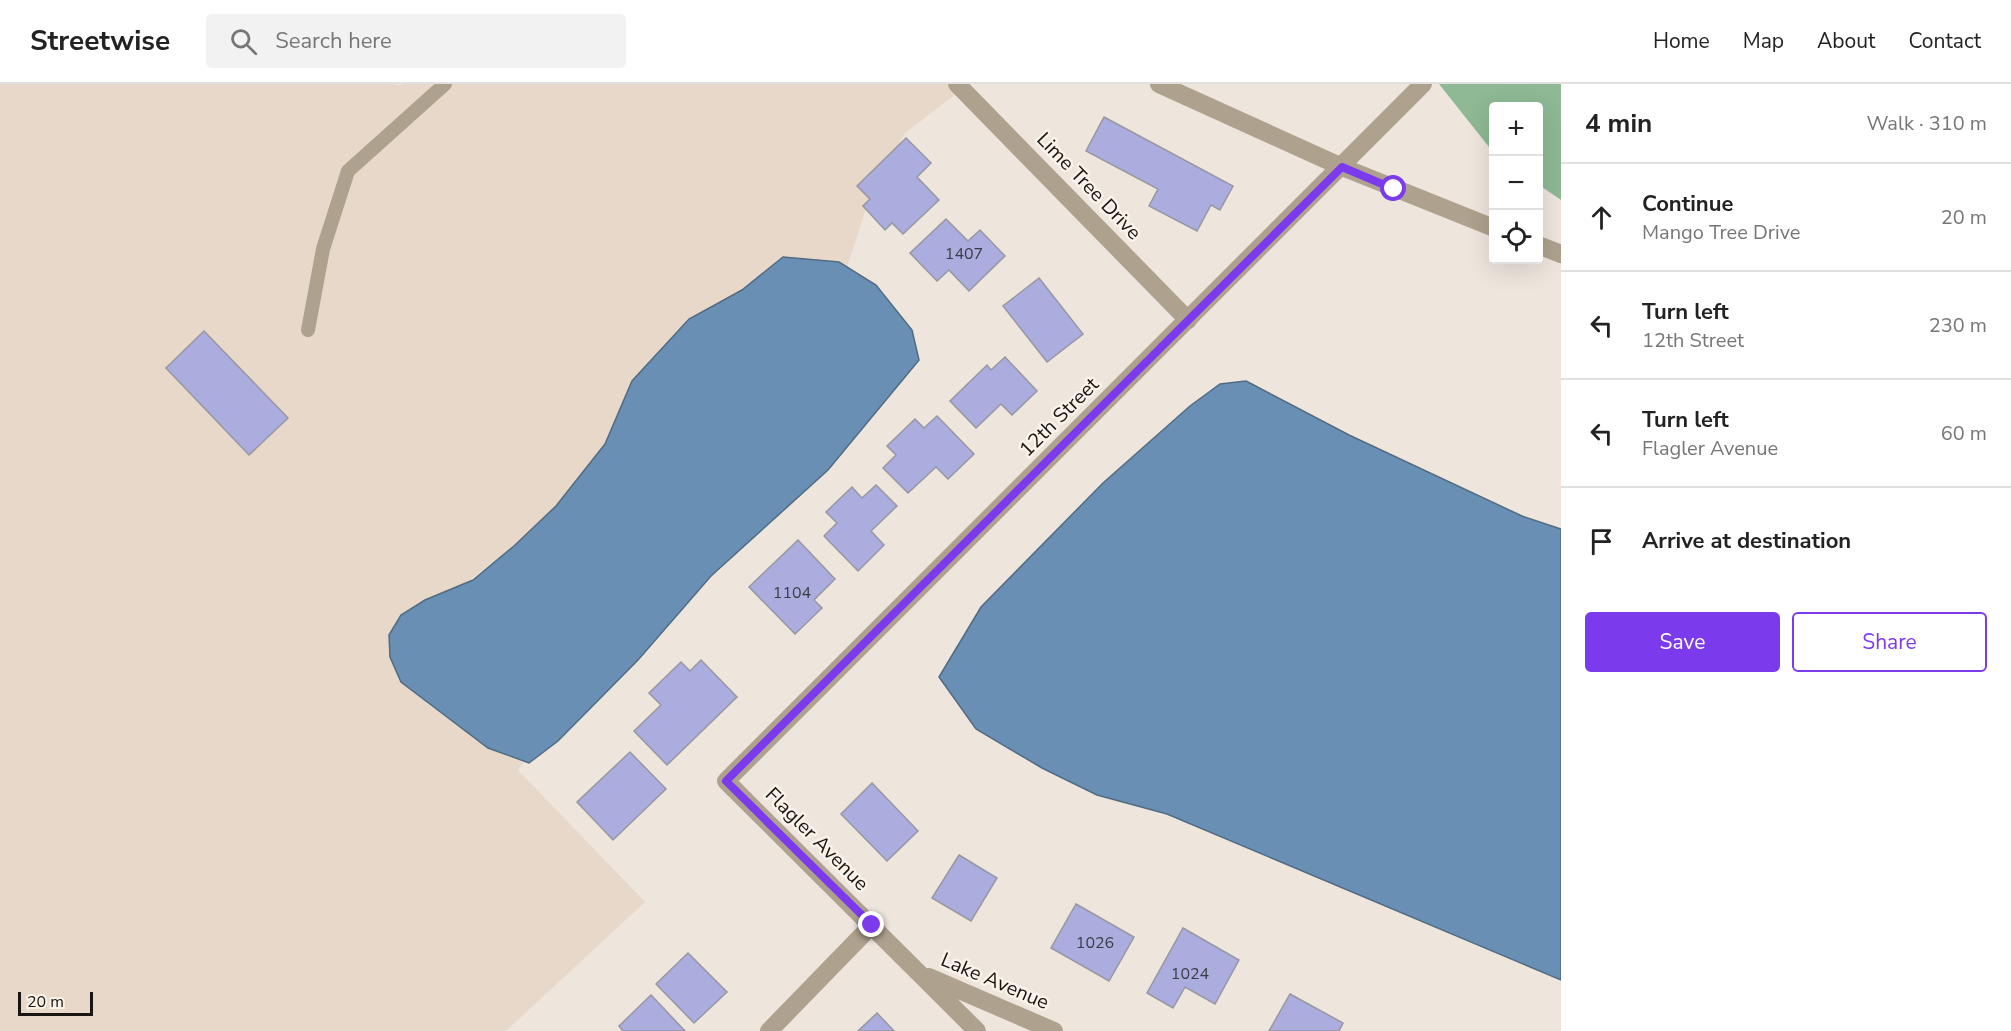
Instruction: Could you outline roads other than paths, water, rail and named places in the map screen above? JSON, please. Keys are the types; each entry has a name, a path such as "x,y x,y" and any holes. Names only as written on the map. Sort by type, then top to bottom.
{"street":[{"name":"Lime Tree Drive","path":"957,84 1188,320"},
{"path":"1159,84 1342,167 1489,226"},
{"name":"12th Street","path":"726,781 1423,84"},
{"path":"1543,247 1561,254"},
{"name":"Flagler Avenue","path":"726,781 977,1031"},
{"path":"769,1031 872,925"},
{"name":"Lake Avenue","path":"918,972 1054,1031"}],"lane":[{"path":"308,330 323,249 348,171 444,84"}],"water":[{"path":"783,257 839,262 876,285 912,330 919,360 828,470 711,576 638,660 558,741 529,763 488,748 401,682 390,657 389,635 401,615 425,600 473,580 514,546 556,506 605,444 632,381 689,319 742,290"},
{"path":"1246,381 1349,435 1522,516 1561,529 1561,980 1167,814 1097,795 1042,768 976,729 939,677 981,607 1103,483 1190,406 1220,384"}]}
